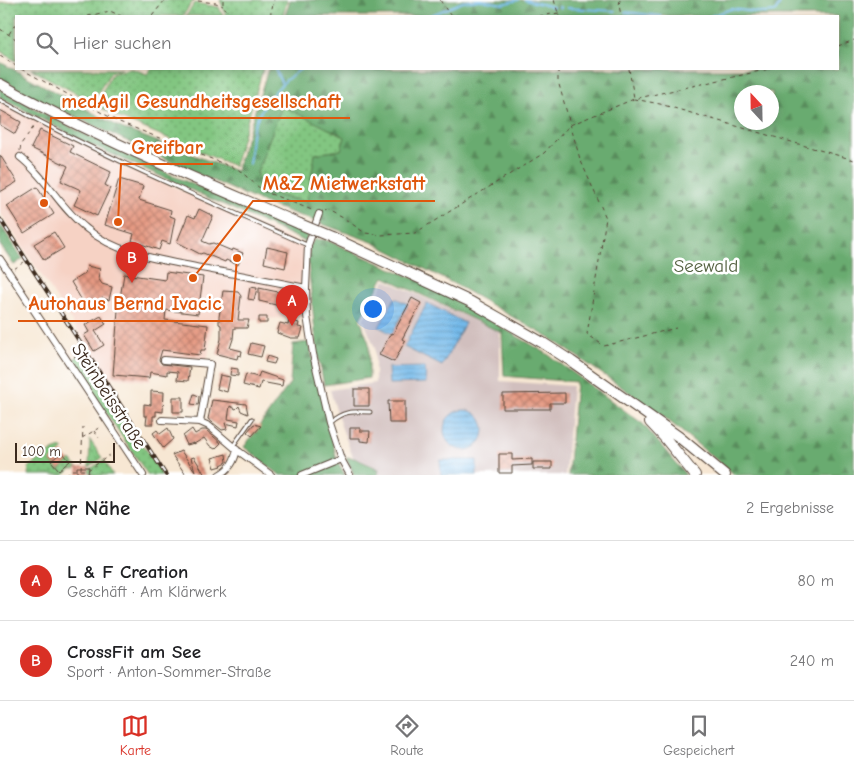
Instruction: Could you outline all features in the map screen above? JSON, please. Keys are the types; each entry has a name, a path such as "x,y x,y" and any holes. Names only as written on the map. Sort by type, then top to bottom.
{"main road":[{"path":"0,84 26,99 142,156 331,237 471,302 572,361 679,437 725,475"},
{"path":"638,409 695,475"}],"street":[{"path":"20,157 39,173 73,218 88,231 107,242 153,258 306,288"},
{"path":"320,214 308,245 307,316 313,354 329,423 350,475"},
{"name":"Steinbeisstraße","path":"0,259 143,475"},
{"path":"164,360 210,364 200,422"},
{"path":"162,420 200,422 209,426 271,475"},
{"path":"219,475 228,470 235,459 235,448"},
{"path":"302,475 342,459"}],"lane":[{"path":"0,100 37,121 133,168 308,245"},
{"path":"329,423 342,414 352,411 370,412"},
{"path":"235,448 252,419"}],"path":[{"path":"153,15 165,0"},
{"path":"190,0 216,3 224,6"},
{"path":"223,0 224,6 231,15"},
{"path":"270,15 274,0"},
{"path":"440,0 440,3 449,14 456,15"},
{"path":"545,15 559,13 554,0"},
{"path":"620,0 621,15"},
{"path":"92,15 110,11 119,15"},
{"path":"8,34 15,26"},
{"path":"0,29 15,38"},
{"path":"839,46 854,40"},
{"path":"0,56 15,65"},
{"path":"24,70 117,121 239,170 263,191 320,214 328,210 365,233 381,235 415,233 544,153 570,125 634,99 764,70"},
{"path":"558,70 558,81 580,159 606,218 587,334 604,346 676,328"},
{"path":"629,70 634,99"},
{"path":"634,99 660,104 854,160"},
{"path":"20,157 21,144 37,121"},
{"path":"14,268 24,262"},
{"path":"68,360 82,352"},
{"path":"82,438 104,424"},
{"path":"82,470 83,427"},
{"path":"94,431 99,438"},
{"path":"66,475 71,470 88,470 110,455"}],"shaded area":[{"path":"0,101 133,169 306,246 306,317 213,321 207,363 154,357 150,381 108,377 0,212"},
{"path":"385,280 500,332 500,381 572,386 565,475 360,475 341,426 330,390 375,383 375,348 363,319"}],"green space":[{"path":"24,0 194,0 184,15 15,15 15,60 0,51 0,3"},
{"path":"220,0 287,0 283,15 226,15"},
{"name":"Seewald","path":"290,0 854,0 854,475 735,475 659,413 553,340 458,286 372,242 259,201 31,96 0,78 0,62 121,128 236,171 268,70 839,70 839,15 285,15","holes":["282,106 345,137 341,150 315,154 307,202 280,196 258,183 257,172"]},
{"path":"195,3 219,7 223,15 187,15"},
{"path":"33,70 118,70 111,72 92,102"},
{"path":"124,70 136,70 147,74 150,70 263,70 234,166 115,116 95,104 112,74"},
{"path":"0,89 113,148 308,234 306,242 85,142 0,97"},
{"path":"282,105 345,137 341,150 315,154 307,202 280,196 258,183 257,172"},
{"path":"0,224 23,259 14,265 0,245"},
{"path":"315,239 326,240 427,284 546,353 643,424 686,475 568,475 576,382 504,376 502,333 384,277 360,319 369,343 369,378 324,385 317,352 308,262 310,245"},
{"path":"309,342 337,460 345,475 280,475 244,447 290,383 293,344"},
{"path":"85,352 162,475 148,475 71,361"},
{"path":"90,440 102,458 89,467"},
{"path":"64,449 50,461 59,471 71,460 76,469 71,469 64,475 28,475 29,467 53,451"},
{"path":"346,457 354,458 379,469 378,475 354,475"},
{"path":"104,460 113,475 94,475 89,472 89,470"}],"water":[{"path":"395,298 408,304 392,334 379,327"},
{"path":"427,303 465,323 442,366 404,347"},
{"path":"425,367 426,383 389,384 388,368"},
{"path":"468,410 475,413 481,419 484,430 483,438 475,447 468,450 460,450 453,447 445,438 444,426 447,419 456,411"},
{"path":"440,460 477,460 477,475 441,475"}],"building":[{"path":"0,110 21,122 15,134 0,125"},
{"path":"40,130 73,146 70,152 111,172 105,185 110,188 97,216 74,205 81,190 61,181 68,166 31,148"},
{"path":"0,155 17,182 0,192"},
{"path":"119,179 143,186 139,200 171,210 170,216 175,218 170,244 162,241 159,250 132,241 134,234 105,225"},
{"path":"37,187 54,214 24,233 7,206"},
{"path":"199,209 213,216 202,241 243,253 238,265 203,253 200,254 177,242 188,215 195,218"},
{"path":"54,232 64,248 44,260 34,244"},
{"path":"267,247 288,252 285,268 264,263"},
{"path":"87,266 100,269 98,278 102,284 112,287 109,300 102,298 87,309 71,282 85,273"},
{"path":"166,272 203,277 198,314 166,310 165,320 208,325 205,350 201,350 200,355 162,350 159,360 162,364 190,367 188,381 177,380 178,372 167,371 167,375 150,372 149,378 113,375 118,310 124,274 165,280"},
{"path":"250,287 257,288 254,300 248,299"},
{"path":"259,288 292,295 296,302 295,306 289,310 259,301"},
{"path":"223,291 238,292 241,296 238,320 249,320 247,328 234,328 230,348 242,351 241,356 238,355 237,359 217,354 221,339 219,317"},
{"path":"412,298 421,303 402,339 405,341 394,362 379,355 391,333 393,334"},
{"path":"101,316 106,324 95,331 104,345 94,351 84,335 89,332 85,325"},
{"path":"259,317 267,317 267,323 259,323"},
{"path":"289,320 299,323 298,327 303,328 300,338 291,338 277,333 280,323 288,325"},
{"path":"251,343 264,346 261,357 248,354"},
{"path":"267,356 276,359 274,364 265,362"},
{"path":"231,368 238,369 238,376 230,375"},
{"path":"260,372 283,380 282,386 261,382 259,389 243,385 246,374 258,377"},
{"path":"220,375 230,377 227,392 217,389"},
{"path":"354,389 369,389 369,406 354,406"},
{"path":"151,391 164,392 163,412 156,411 156,416 153,416 153,424 146,424 147,416 144,416 144,404 151,405"},
{"path":"565,393 565,403 550,403 550,409 503,409 503,394"},
{"path":"194,394 199,396 198,405 191,404"},
{"path":"173,397 183,397 183,412 173,412"},
{"path":"212,400 246,404 248,414 241,411 239,406 236,409 230,406 228,419 239,421 238,426 225,423 227,429 222,430 208,419"},
{"path":"388,401 405,401 405,423 389,423"},
{"path":"254,424 261,426 252,436 247,432"},
{"path":"168,428 173,439 163,448 153,433 157,430 160,434"},
{"path":"350,428 370,431 369,442 360,441 360,438 350,438"},
{"path":"192,429 195,434 206,430 221,443 215,449 204,438 194,444 187,445 183,436"},
{"path":"181,451 195,471 191,458 194,457 205,475 186,475 172,455"},
{"path":"62,452 70,461 59,470 51,461"},
{"path":"226,454 227,462 215,468 212,458"},
{"path":"499,454 512,454 512,460 532,459 532,465 512,466 512,473 499,473"},
{"path":"533,462 552,462 552,469 533,469"},
{"path":"77,467 89,467 88,475 77,475"}],"waterway":[{"path":"431,15 463,2 480,0 503,4 518,0"},
{"path":"525,0 553,7"},
{"path":"714,15 731,9 764,13 775,12 782,0"},
{"path":"567,8 615,11"},
{"path":"625,12 652,15"},
{"path":"275,70 281,82"},
{"path":"249,164 253,129 256,120 272,95 286,80 299,70"}],"railway":[{"path":"0,219 166,475"}],"place":[{"name":"medAgil Gesundheitsgesellschaft","path":"44,203"},
{"name":"Greifbar","path":"118,222"},
{"name":"Autohaus Bernd Ivacic","path":"237,258"},
{"name":"M&Z Mietwerkstatt","path":"193,278"},
{"name":"CrossFit am See","path":"132,283"},
{"name":"L & F Creation","path":"292,326"}]}
